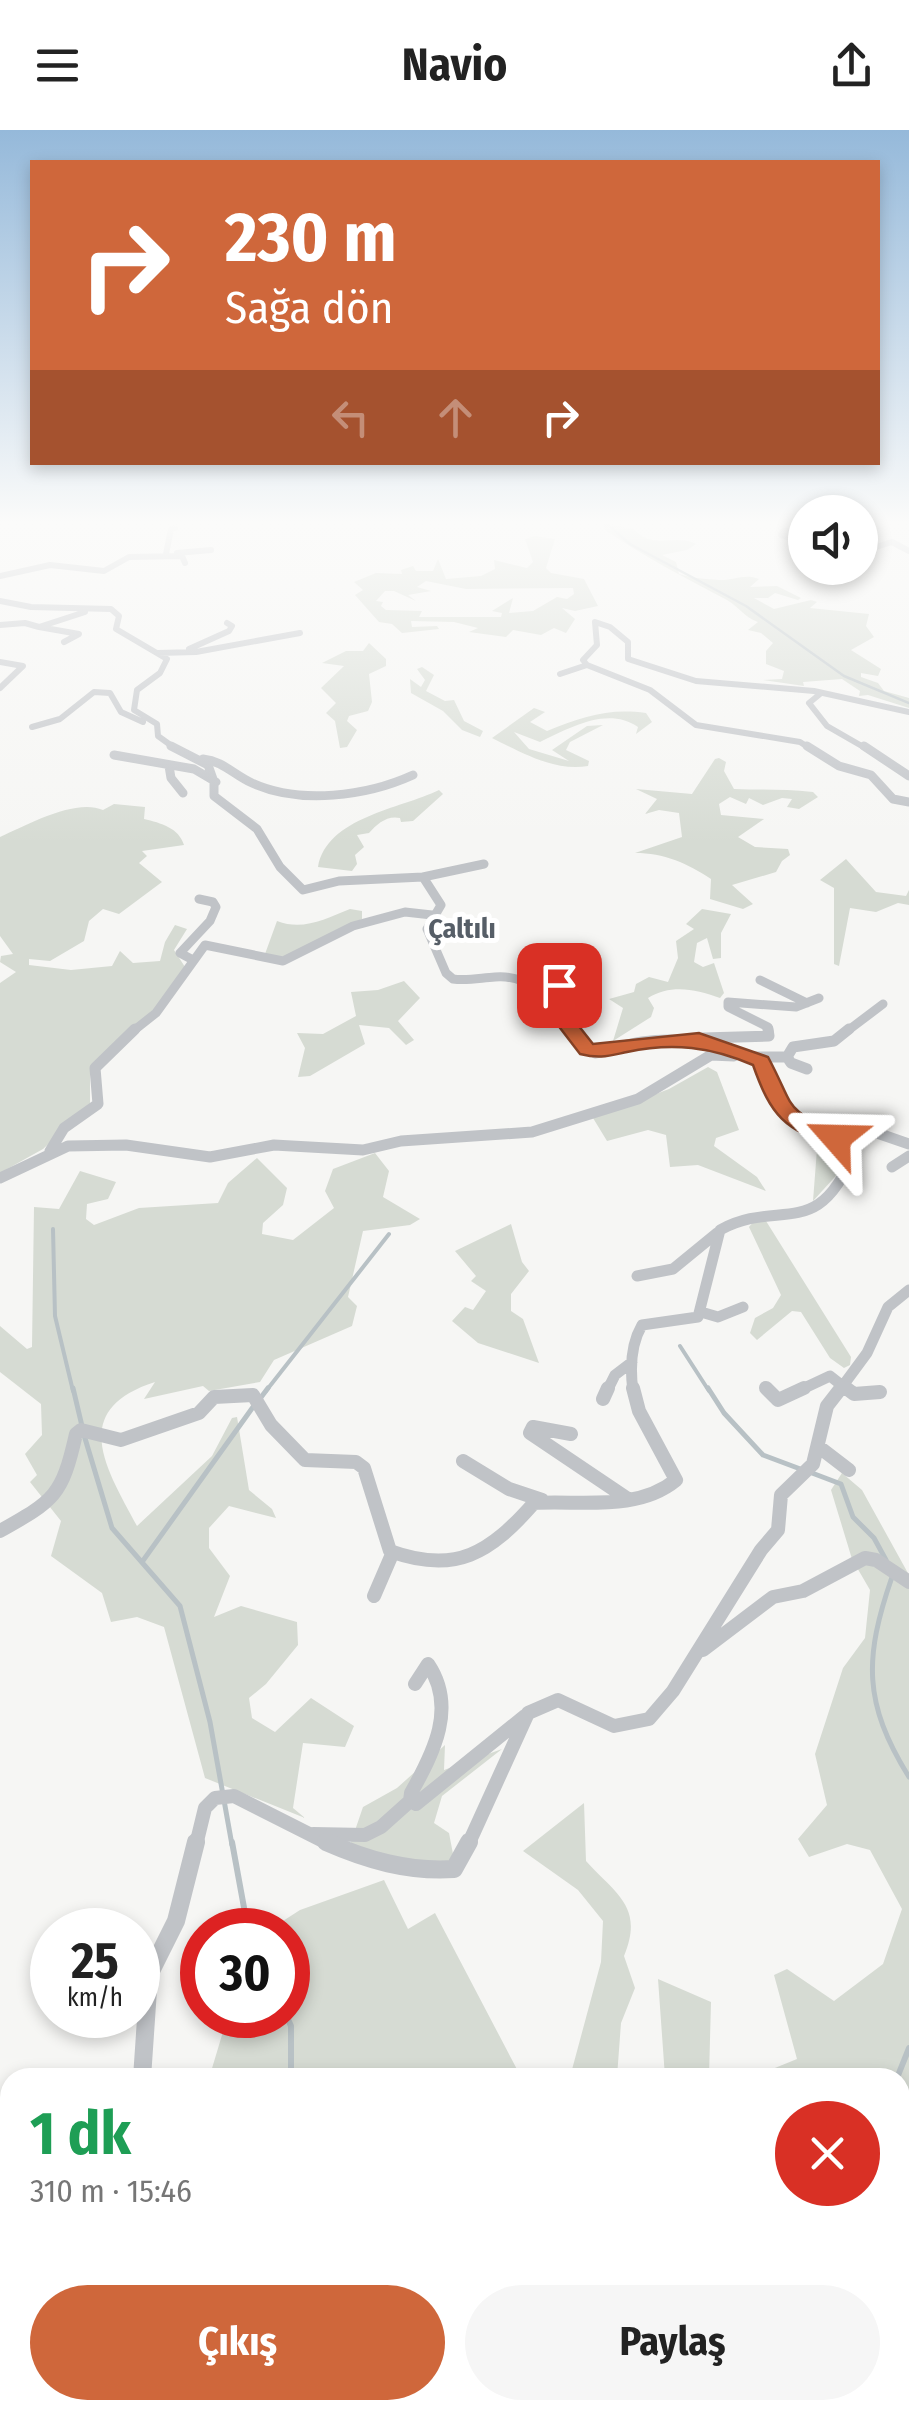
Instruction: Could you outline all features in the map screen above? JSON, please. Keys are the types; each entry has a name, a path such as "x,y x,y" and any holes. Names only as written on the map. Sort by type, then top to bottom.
{"street":[{"path":"61,631 79,634 64,642"},
{"path":"119,631 143,648 180,653 300,633"},
{"path":"180,653 230,631"},
{"path":"595,631 597,645 583,660 587,665 650,690 696,725 800,742 839,766 870,776 893,799 909,802"},
{"path":"613,631 628,642 625,653 640,664 727,686 874,701 909,712"},
{"path":"158,652 168,659 166,666 136,690 133,705 138,715 157,724 164,742 212,767 214,796 258,830 280,867 303,890 339,882 423,877 484,864"},
{"path":"0,662 23,666 0,688"},
{"path":"560,674 587,665"},
{"path":"32,727 60,719 94,692 110,693 121,712 135,720 157,724"},
{"path":"820,694 809,703 828,730 856,741 876,759 909,776"},
{"path":"114,755 194,769 216,782"},
{"path":"203,759 216,760 255,785 314,794 397,784 412,775"},
{"path":"169,766 171,778 183,793"},
{"path":"258,830 269,833"},
{"path":"423,877 441,905 427,929 446,973 453,979 516,978 543,992 576,1038 595,1053 653,1042 699,1040 751,1056 787,1058"},
{"path":"193,960 180,952 210,922 216,907 213,902 199,899"},
{"path":"50,1152 64,1128 98,1104 95,1068 114,1046 156,1013 205,945 283,961 353,926 405,912 432,915"},
{"path":"760,980 807,1003"},
{"path":"554,1007 559,985"},
{"path":"699,1040 708,1036 769,1036 768,1027 728,1007 728,1002 796,1007 819,998"},
{"path":"787,1058 793,1047 834,1040 883,1004"},
{"path":"0,1178 50,1152 97,1144 210,1156 274,1145 362,1150 401,1141 532,1132 638,1099 711,1055 734,1056 765,1070"},
{"path":"637,1276 676,1270 720,1230 752,1217 797,1216 827,1194 850,1165 855,1150 848,1142 786,1114 761,1062 751,1056"},
{"path":"787,1058 807,1069"},
{"path":"819,1131 876,1133 909,1144"},
{"path":"892,1167 909,1156"},
{"path":"0,1531 52,1502 62,1486 74,1455 76,1434 81,1430 121,1440 198,1413 214,1397 241,1393 253,1395 271,1425 305,1460 356,1462 364,1468 384,1537 393,1552 428,1560 473,1558 496,1544 534,1503 617,1505 666,1490 676,1480 637,1413 630,1386 637,1332 642,1324 689,1321 700,1312 720,1230"},
{"path":"410,1802 416,1804 428,1798 528,1713 558,1700 614,1726 649,1719 674,1692 761,1550 778,1530 781,1495 814,1464 827,1406 867,1353 888,1307 909,1290"},
{"path":"700,1312 718,1317 744,1306"},
{"path":"602,1399 615,1375 632,1362"},
{"path":"765,1387 778,1400 830,1376 854,1394 880,1392"},
{"path":"571,1434 542,1426 533,1427 530,1433 557,1447 592,1480 628,1500"},
{"path":"818,1447 850,1470"},
{"path":"463,1461 509,1489 546,1502"},
{"path":"374,1596 393,1552"},
{"path":"696,1656 773,1597 803,1591 865,1558 876,1560 909,1582"},
{"path":"313,1834 326,1830 358,1838 380,1830 410,1802 426,1768 442,1716 438,1674 428,1664 414,1684"},
{"path":"143,2068 149,1975 176,1921 205,1808 215,1798 234,1796 397,1869 454,1869 464,1855 486,1798 505,1769 528,1713"}],"shaded area":[{"path":"472,631 512,631 506,637 469,632"},
{"path":"517,631 549,631 541,635"},
{"path":"751,631 869,631 874,637 851,650 881,669 878,676 861,673 861,677 878,683 884,691 909,698 909,708 868,695 859,696 860,691 842,679 803,682 804,686 763,680 782,679 784,671 766,664 766,651 773,643"},
{"path":"369,643 386,659 386,666 369,674 372,702 368,711 349,716 347,721 357,730 347,747 340,748 335,721 326,713 336,703 321,688 344,666 322,663 346,651 363,651"},
{"path":"422,667 434,675 426,691 445,701 454,700 464,721 483,731 480,737 462,730 443,711 411,693 410,679 421,687 425,680 417,669"},
{"path":"534,708 545,712 530,722 547,731 607,713 646,713 652,722 636,734 638,727 626,721 589,721 540,742 514,732 529,749 569,761 552,750 587,726 603,725 570,742 566,750 589,761 588,766 563,766 538,760 492,738"},
{"path":"719,758 726,762 724,771 734,789 813,792 818,797 799,809 787,807 792,799 782,798 763,805 749,798 746,804 730,797 719,804 721,815 764,819 738,837 755,847 788,849 790,855 776,872 732,885 753,904 743,909 710,899 711,879 693,868 665,857 635,853 682,837 679,813 659,810 645,814 657,799 636,789 692,794"},
{"path":"439,790 443,794 413,821 391,818 369,833 357,835 364,847 355,855 357,864 352,871 318,867 324,850 350,826"},
{"path":"114,804 145,807 144,819 174,830 184,845 142,851 147,856 139,863 162,882 119,914 103,909 89,921 84,941 50,961 29,959 29,965 71,970 112,966 120,951 133,963 160,961 175,925 187,929 174,950 185,967 159,1005 90,1068 90,1106 43,1149 0,1173 0,983 16,972 0,962 1,956 13,954 0,936 0,837 65,810 103,810"},
{"path":"846,859 876,892 906,896 909,890 909,905 898,903 876,912 850,908 839,966 834,964 834,888 820,880"},
{"path":"350,909 362,911 362,919 282,959 265,954 277,921 305,924"},
{"path":"702,909 731,914 721,933 721,958 713,959 707,938 697,943 694,962 703,967 714,963 724,993 720,998 683,989 657,994 648,998 654,1008 651,1017 613,1041 623,1008 609,999 634,992 636,984 649,977 668,982 678,958 676,941 694,929 686,924"},
{"path":"404,981 420,998 398,1021 414,1040 406,1045 389,1028 359,1025 365,1044 310,1076 298,1077 305,1048 297,1033 323,1034 356,1016 351,992 378,990"},
{"path":"708,1067 717,1072 739,1130 716,1138 714,1146 757,1177 766,1191 698,1165 670,1167 666,1135 648,1130 607,1141 593,1118 669,1089"},
{"path":"818,1136 850,1152 843,1168 813,1201"},
{"path":"375,1153 389,1171 383,1197 420,1219 410,1225 363,1231 348,1297 357,1306 352,1326 274,1360 260,1382 209,1391 203,1386 144,1399 155,1382 128,1394 111,1408 103,1425 106,1462 137,1526 212,1456 232,1418 237,1417 249,1490 272,1509 276,1518 229,1506 209,1528 209,1548 230,1576 214,1617 241,1606 297,1622 298,1645 249,1698 252,1718 275,1732 311,1698 354,1726 345,1747 303,1743 293,1808 305,1818 205,1778 164,1627 137,1617 111,1622 102,1593 51,1556 61,1521 30,1482 37,1475 25,1454 42,1435 41,1404 0,1372 0,1326 27,1349 32,1347 34,1207 59,1209 80,1171 116,1182 108,1199 87,1204 86,1219 94,1225 139,1208 218,1203 228,1183 257,1158 287,1188 283,1205 263,1223 262,1234 293,1240 334,1208 325,1191 333,1169"},
{"path":"754,1221 766,1221 851,1357 850,1365 844,1368 830,1358 801,1312 792,1311 757,1340 750,1333 755,1318 773,1308 781,1295 749,1227"},
{"path":"511,1224 522,1262 529,1271 511,1294 511,1311 523,1319 539,1363 478,1343 452,1321 465,1307 473,1310 486,1291 471,1281 476,1276 455,1251"},
{"path":"842,1473 862,1490 909,1575 909,2068 775,2068 797,2059 774,1975 787,1969 834,2001 883,1964 902,1909 870,1850 847,1844 809,1857 798,1839 827,1805 815,1754 843,1668 865,1638 870,1590 852,1559 831,1490"},
{"path":"445,1745 444,1770 502,1749 442,1796 434,1823 449,1833 453,1854 448,1862 412,1866 350,1845 363,1807 397,1788"},
{"path":"584,1803 586,1861 617,1893 631,1925 624,1956 635,1988 621,2023 618,2068 572,2068 601,1962 603,1921 578,1890 523,1851"},
{"path":"384,1880 408,1929 435,1913 516,2068 212,2068 221,2038 310,2038 310,1908 306,1908"},
{"path":"658,1979 711,2002 709,2068 664,2068"}],"waterway":[{"path":"781,631 844,676 909,703"},
{"path":"53,1229 55,1316 73,1391"},
{"path":"266,1391 389,1234"},
{"path":"680,1346 709,1391"},
{"path":"73,1388 82,1426"},
{"path":"259,1400 268,1388"},
{"path":"708,1388 724,1413 763,1455 803,1470"},
{"path":"142,1562 253,1407"},
{"path":"84,1435 112,1528 180,1606 210,1722 232,1845"},
{"path":"812,1473 841,1484 853,1517 874,1538 886,1560"},
{"path":"892,1577 876,1632 873,1680 883,1726 909,1777"},
{"path":"232,1842 244,1908"},
{"path":"291,2038 291,2068"},
{"path":"901,2068 909,2048"}],"district":[{"name":"Çaltılı","path":"462,928"}],"route":[{"path":"559,985 554,1007 587,1050 606,1053 624,1046 699,1040 748,1054 761,1062 786,1114 836,1138"}]}
